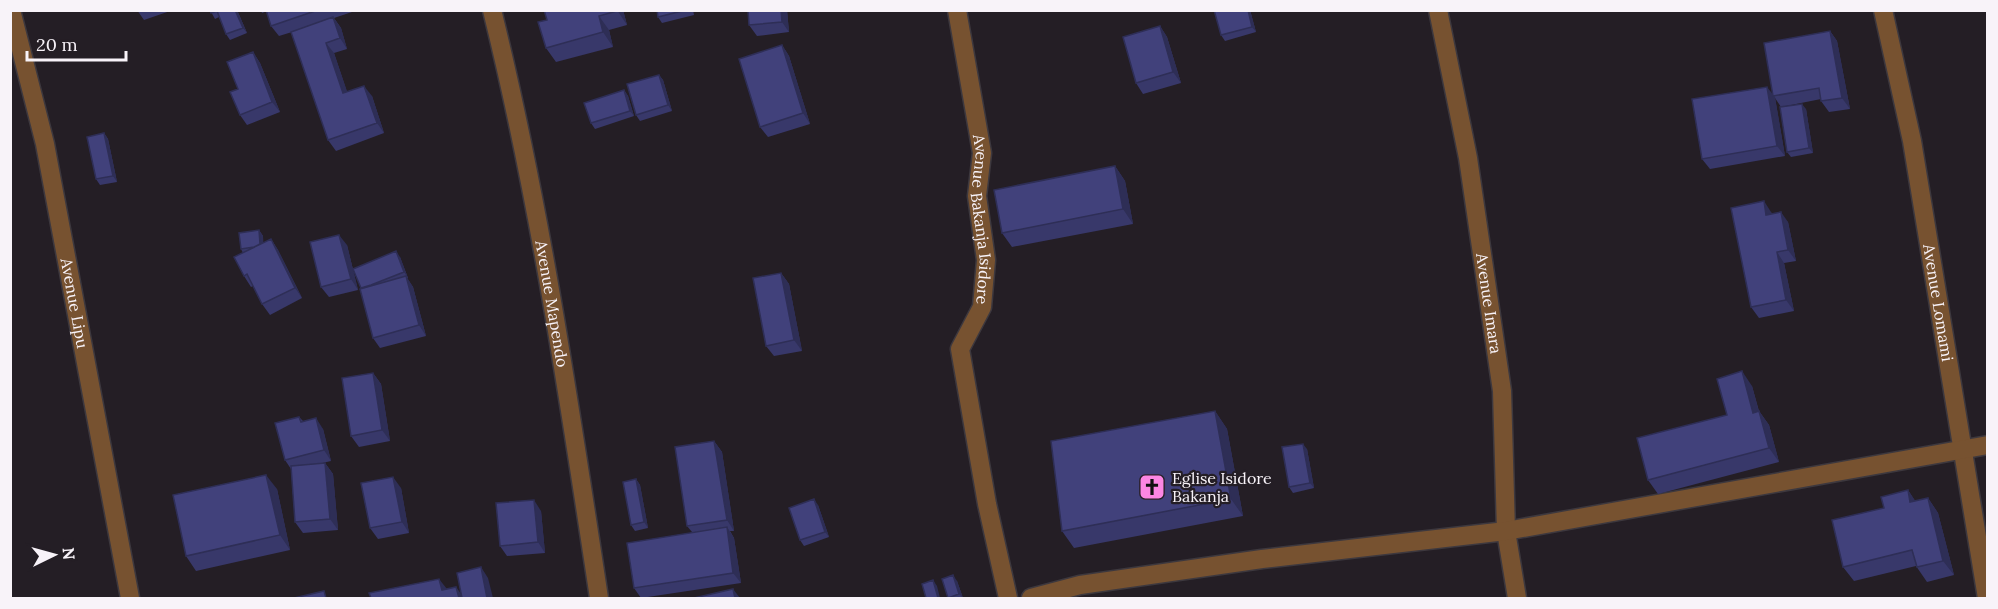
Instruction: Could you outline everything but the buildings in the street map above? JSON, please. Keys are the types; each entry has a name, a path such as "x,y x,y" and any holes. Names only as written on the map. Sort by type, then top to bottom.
{"street":[{"name":"Avenue Lipu","path":"11,10 47,156 130,598"},
{"name":"Avenue Mapendo","path":"492,10 516,109 556,317 599,598"},
{"name":"Avenue Bakanja Isidore","path":"957,10 982,153 977,196 986,260 982,307 960,349 987,504 1008,598"},
{"name":"Avenue Imara","path":"1438,10 1468,158 1502,391 1506,531 1517,598"},
{"name":"Avenue Lomami","path":"1883,10 1912,141 1987,598"},
{"path":"1030,598 1080,585 1262,559 1506,531 1988,445"}],"place":[{"name":"Eglise Isidore Bakanja","path":"1152,487"}]}
